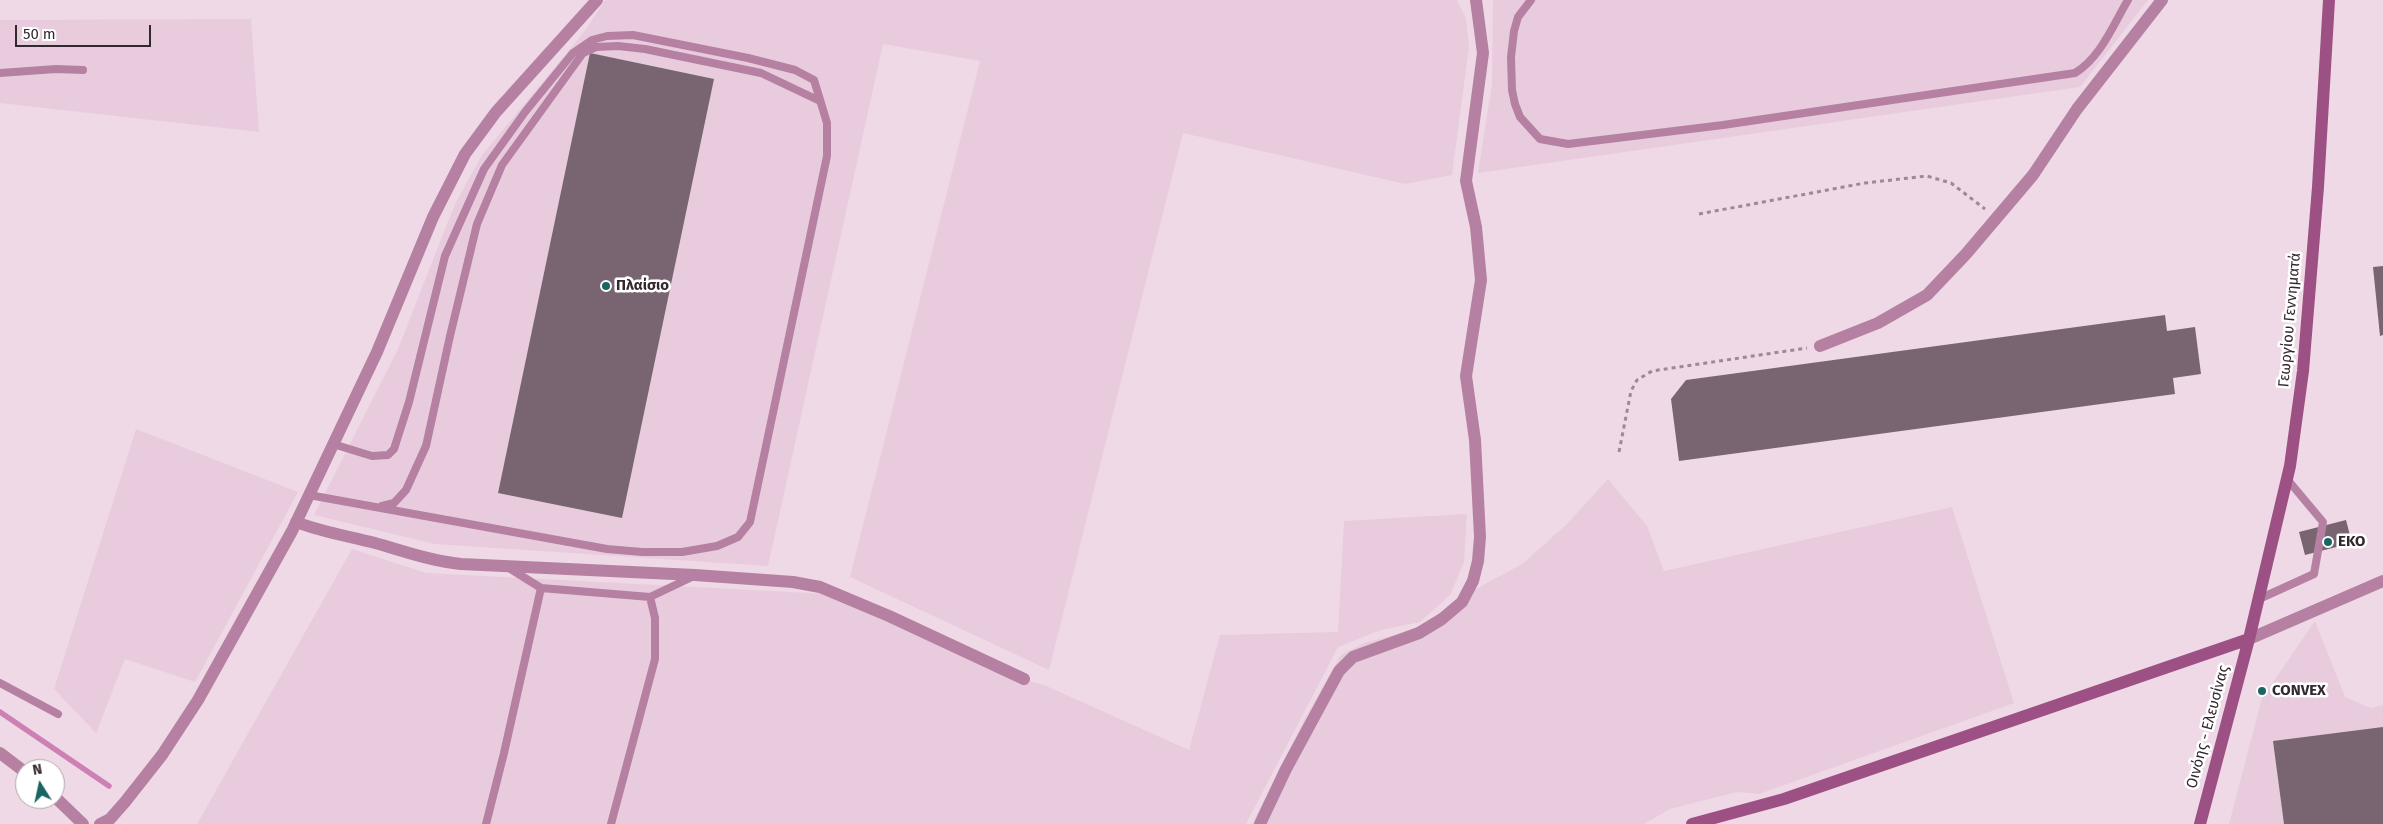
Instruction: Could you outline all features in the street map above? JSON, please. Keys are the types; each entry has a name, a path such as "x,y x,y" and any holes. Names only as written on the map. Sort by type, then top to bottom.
{"main road":[{"name":"Γεωργίου Γεννηματά","path":"2249,639 2287,478 2304,361 2318,187 2329,0"},
{"path":"1692,824 1752,809 1812,790 2249,639"},
{"name":"Οινόης - Ελευσίνας","path":"2200,824 2249,639"}],"street":[{"path":"100,824 110,819 162,755 198,700 296,522 377,352 433,218 465,154 496,112 597,0"},
{"path":"1260,824 1286,769 1339,671 1354,657 1419,633 1442,619 1462,602 1473,581 1478,561 1480,537 1475,440 1466,376 1481,280 1479,246 1466,181 1483,53 1476,0"},
{"path":"1820,346 1878,323 1927,295 1966,254 2033,175 2077,109 2162,0"},
{"path":"296,522 318,530 405,551 434,561 695,575 793,582 820,587 1024,678"},
{"path":"2249,639 2383,581"},
{"path":"0,753 15,764"},
{"path":"65,807 83,824"}],"lane":[{"path":"1531,0 1518,17 1514,31 1511,57 1512,90 1515,104 1520,117 1540,139 1568,144 1723,125 2075,73 2086,66 2096,55 2128,0"},
{"path":"309,496 380,507 607,549 642,552 682,552 717,546 738,537 750,522 827,156 827,123 814,80 795,70 748,58 633,34 607,36 592,40 573,53 525,112 484,169 445,256 410,402 394,449 388,455 372,456 334,444"},
{"path":"380,507 394,503 406,490 426,446 450,336 478,224 502,165 584,53 596,47 618,46 645,49 761,73 820,101"},
{"path":"0,73 56,69 84,70"},
{"path":"2259,599 2314,574 2323,522 2287,478"},
{"path":"505,566 540,588 650,596 695,575"},
{"path":"486,824 504,753 540,588"},
{"path":"611,824 655,659 656,618 650,596"},
{"path":"0,683 58,714"}],"path":[{"path":"1699,214 1865,183 1927,176 1951,183 1995,218"},
{"path":"1619,452 1631,391 1637,380 1652,371 1820,346"}],"shaded area":[{"path":"605,0 1457,0 1466,19 1469,47 1452,175 1405,184 1183,133 1049,670 850,577 980,61 883,44 768,566 435,544 314,515 398,349 455,204 482,155 584,32"},
{"path":"1493,0 2148,0 2080,87 1478,173 1492,84"},
{"path":"251,19 259,132 0,103 0,20"},
{"path":"136,429 298,492 195,682 125,659 96,733 54,689"},
{"path":"1608,479 1647,526 1664,571 1952,507 2014,703 1759,794 1737,792 1670,809 1644,824 1252,824 1304,720 1341,655 1364,643 1417,629 1467,594 1522,564 1566,525"},
{"path":"1467,514 1464,562 1450,595 1420,622 1381,630 1338,647 1246,824 197,824 352,549 426,573 829,594 1010,676 1044,685 1189,750 1220,635 1338,632 1344,521"},
{"path":"2315,621 2345,697 2371,708 2383,705 2383,824 2229,824 2262,698"}],"building":[{"name":"Πλαίσιο","path":"590,53 714,79 622,518 498,493"},
{"path":"2383,266 2383,335 2380,336 2373,267"},
{"path":"2165,315 2167,331 2195,327 2201,374 2173,378 2175,394 1679,461 1671,399 1686,380"},
{"path":"2346,520 2352,543 2305,555 2299,532"},
{"path":"2383,727 2383,824 2284,824 2273,741"}],"waterway":[{"path":"0,712 109,786"}],"place":[{"name":"Πλαίσιο","path":"606,286"},
{"name":"EKO","path":"2328,542"},
{"name":"CONVEX","path":"2262,691"}]}
